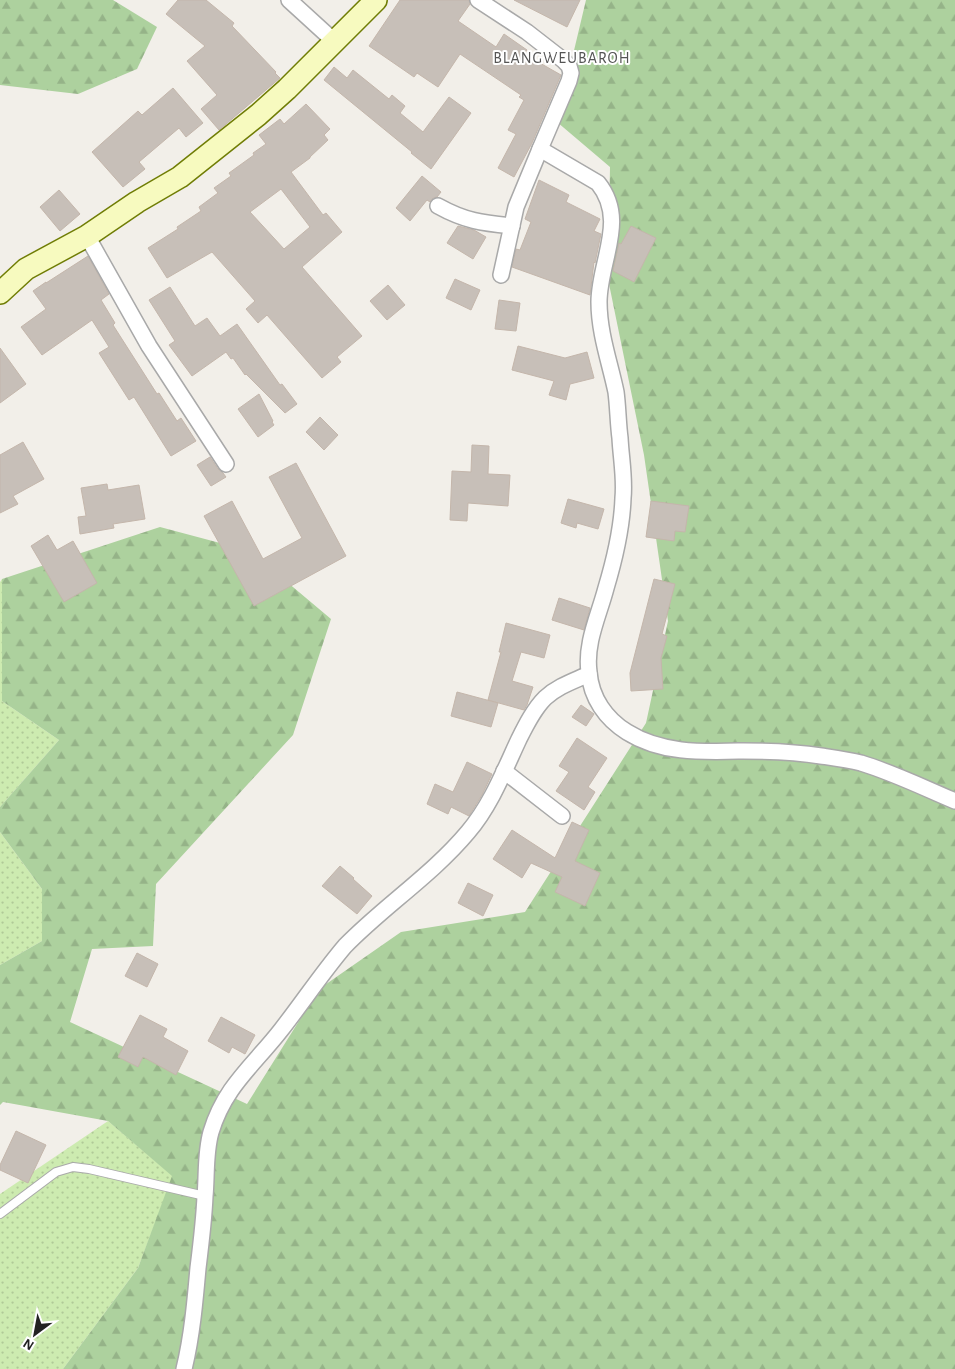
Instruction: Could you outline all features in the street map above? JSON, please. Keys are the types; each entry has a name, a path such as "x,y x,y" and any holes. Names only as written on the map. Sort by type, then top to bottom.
{"street":[{"path":"288,0 335,42"},
{"path":"0,292 26,269 87,236 137,202 180,177 222,145 287,89 376,0"},
{"path":"478,0 527,32 564,60 569,66 571,73 516,207 500,275"},
{"path":"540,149 598,183 604,190 611,211 612,233 600,290 600,312 605,346 616,394 624,495 617,547 590,643 589,674 597,700 610,719 629,733 655,744 683,751 803,754 844,759 890,773 955,801"},
{"path":"438,206 470,220 512,226"},
{"path":"87,236 149,346 226,464"},
{"path":"184,1369 193,1325 206,1196 206,1157 211,1133 230,1090 242,1073 279,1032 357,933 443,859 468,833 483,813 527,724 545,698 556,690 589,674"},
{"path":"504,771 562,816"}],"lane":[{"path":"0,1214 56,1172 73,1167 90,1169 206,1196"}],"green space":[{"path":"0,0 113,0 157,27 137,69 78,94 0,85"},
{"path":"586,0 955,0 955,1369 63,1369 138,1268 172,1176 108,1121 3,1102 0,1105 0,965 42,941 42,889 0,832 0,807 59,740 2,701 2,579 160,527 250,551 331,619 293,735 156,884 153,946 92,949 70,1022 247,1104 319,989 401,932 525,912 646,723 668,621 644,455 608,279 610,167 557,122"},
{"path":"2,579 2,701 59,740 0,807 0,582"},
{"path":"0,832 42,889 42,941 0,965"},
{"path":"108,1121 173,1176 138,1268 63,1369 0,1369 0,1194"}],"building":[{"path":"178,0 206,0 234,23 232,26 280,78 219,130 201,109 217,95 187,61 205,46 166,14"},
{"path":"400,0 469,0 470,4 458,21 496,47 504,34 527,50 524,54 561,75 532,143 514,177 498,168 516,134 508,130 524,100 519,97 521,95 460,54 438,87 417,73 414,77 369,46"},
{"path":"514,0 580,0 567,27"},
{"path":"334,67 347,78 353,70 389,99 392,95 405,106 400,113 423,132 449,97 471,113 431,169 324,80"},
{"path":"173,88 203,123 186,137 179,128 139,162 145,169 123,187 92,152 138,111 142,115"},
{"path":"306,104 330,129 324,135 328,140 310,158 291,172 323,215 326,213 342,232 302,267 362,336 337,357 341,362 322,378 267,315 258,323 246,309 255,301 212,252 167,278 148,248 178,229 177,227 201,211 199,207 218,193 214,188 231,176 229,173 266,144 259,135 280,119 284,124","holes":["281,189 310,227 284,249 250,212"]},
{"path":"422,176 441,192 430,202 427,200 410,221 396,208"},
{"path":"539,180 569,195 566,202 600,219 594,231 601,234 594,262 590,295 512,267 516,249 520,250 531,222 525,219"},
{"path":"59,190 80,214 60,231 40,207"},
{"path":"458,226 474,230 486,237 473,259 447,243"},
{"path":"631,226 656,238 634,282 613,271 619,243 621,244"},
{"path":"88,256 109,294 101,300 115,323 113,325 157,394 159,393 177,421 181,418 196,441 171,456 134,397 129,400 99,353 109,347 92,320 42,355 21,327 46,309 33,291"},
{"path":"455,279 480,290 471,310 446,298"},
{"path":"388,285 405,305 387,320 370,301"},
{"path":"170,287 195,326 207,318 220,336 237,324 280,385 282,384 297,404 285,413 245,375 233,358 231,359 226,352 192,376 169,345 175,341 149,300"},
{"path":"499,300 520,303 516,331 495,329"},
{"path":"518,346 565,358 587,352 594,378 570,384 566,400 549,395 554,381 512,370"},
{"path":"0,348 26,384 0,403"},
{"path":"259,394 274,425 258,437 238,409"},
{"path":"320,417 338,435 324,450 306,432"},
{"path":"23,442 44,479 13,496 18,504 0,513 0,455"},
{"path":"472,445 489,446 488,474 510,475 508,506 468,503 467,521 450,520 452,471 471,472"},
{"path":"210,457 226,477 211,486 197,465"},
{"path":"296,463 346,556 254,606 204,516 232,501 263,559 302,538 269,477"},
{"path":"107,484 108,490 139,485 145,519 113,524 114,528 80,534 78,517 86,516 81,488"},
{"path":"568,499 604,509 598,529 577,523 576,528 561,523"},
{"path":"651,501 689,506 685,532 675,531 674,541 646,537"},
{"path":"48,535 57,550 73,541 97,583 64,602 31,546"},
{"path":"654,579 675,584 662,634 667,636 661,658 663,689 631,691 630,673"},
{"path":"559,598 590,608 584,630 552,620"},
{"path":"506,623 550,635 544,658 521,652 512,681 533,687 524,710 488,700 501,652 499,652"},
{"path":"457,692 498,703 491,727 451,716"},
{"path":"581,705 594,714 586,726 572,717"},
{"path":"577,738 607,758 588,787 595,792 584,810 556,791 569,772 559,766"},
{"path":"467,762 492,774 469,816 451,807 448,814 427,804 435,784 453,792"},
{"path":"572,822 589,830 575,861 600,873 585,906 555,892 562,877 531,863 522,878 493,859 512,830 555,858"},
{"path":"340,866 372,896 357,914 322,886"},
{"path":"468,883 493,895 483,916 458,903"},
{"path":"137,953 158,964 147,987 125,976"},
{"path":"140,1015 167,1029 163,1037 188,1051 176,1075 143,1057 138,1067 118,1057"},
{"path":"221,1017 255,1035 245,1054 232,1047 229,1053 208,1041"},
{"path":"16,1131 46,1145 28,1183 0,1170 0,1165"}],"district":[{"name":"BLANGWEUBAROH","path":"562,57"}]}
